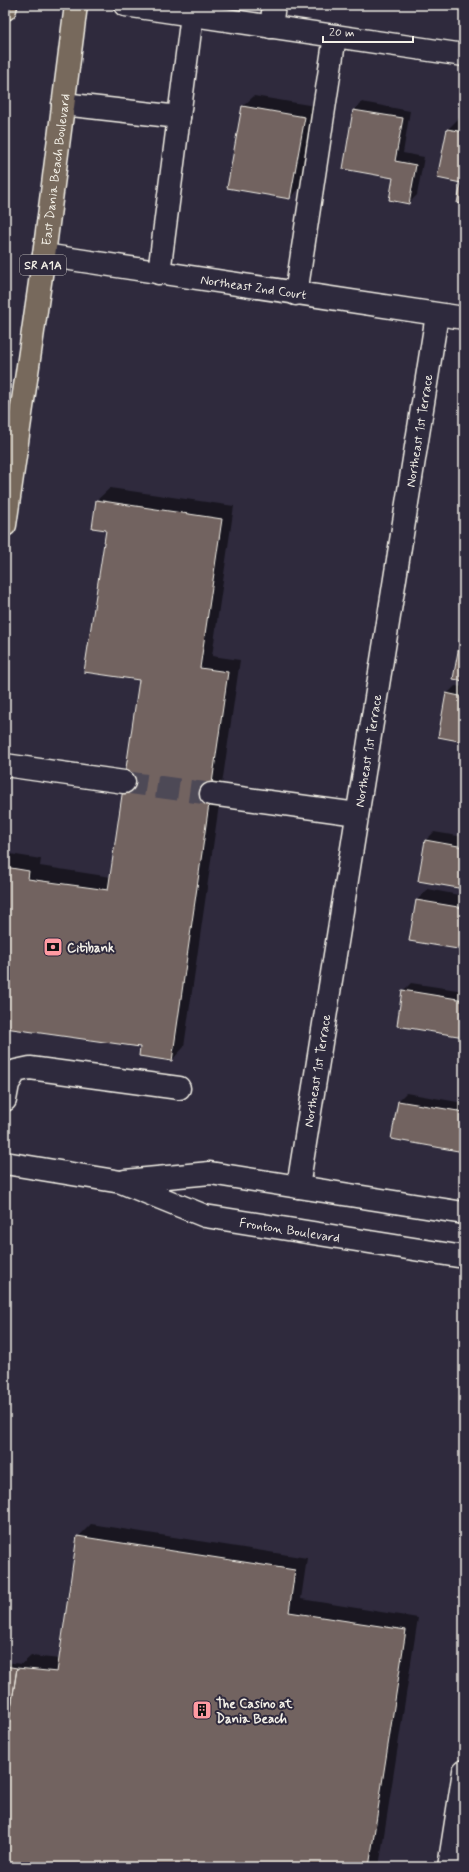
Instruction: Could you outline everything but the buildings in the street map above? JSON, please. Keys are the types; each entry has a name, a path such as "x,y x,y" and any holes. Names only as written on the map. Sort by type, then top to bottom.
{"main road":[{"path":"5,9 6,5"},
{"name":"East Dania Beach Boulevard","path":"5,524 44,255 76,5"}],"street":[{"path":"125,5 464,55"},
{"path":"270,27 274,5"},
{"path":"159,273 192,15"},
{"path":"296,294 335,36"},
{"path":"63,104 179,117"},
{"name":"Northeast 2nd Court","path":"44,255 464,318"},
{"name":"Northeast 1st Terrace","path":"298,1187 437,315"},
{"path":"5,765 124,782"},
{"path":"211,794 357,814"},
{"path":"5,1100 8,1084 16,1071 30,1068 179,1088"},
{"name":"Fronton Boulevard","path":"5,1163 121,1182 205,1216 464,1257"},
{"name":"Fronton Boulevard","path":"121,1182 210,1173 464,1213"},
{"path":"449,1867 464,1771"}],"tunnel":[{"path":"124,782 211,794"}],"place":[{"name":"Citibank","path":"53,947"},
{"name":"The Casino at Dania Beach","path":"202,1710"}]}
